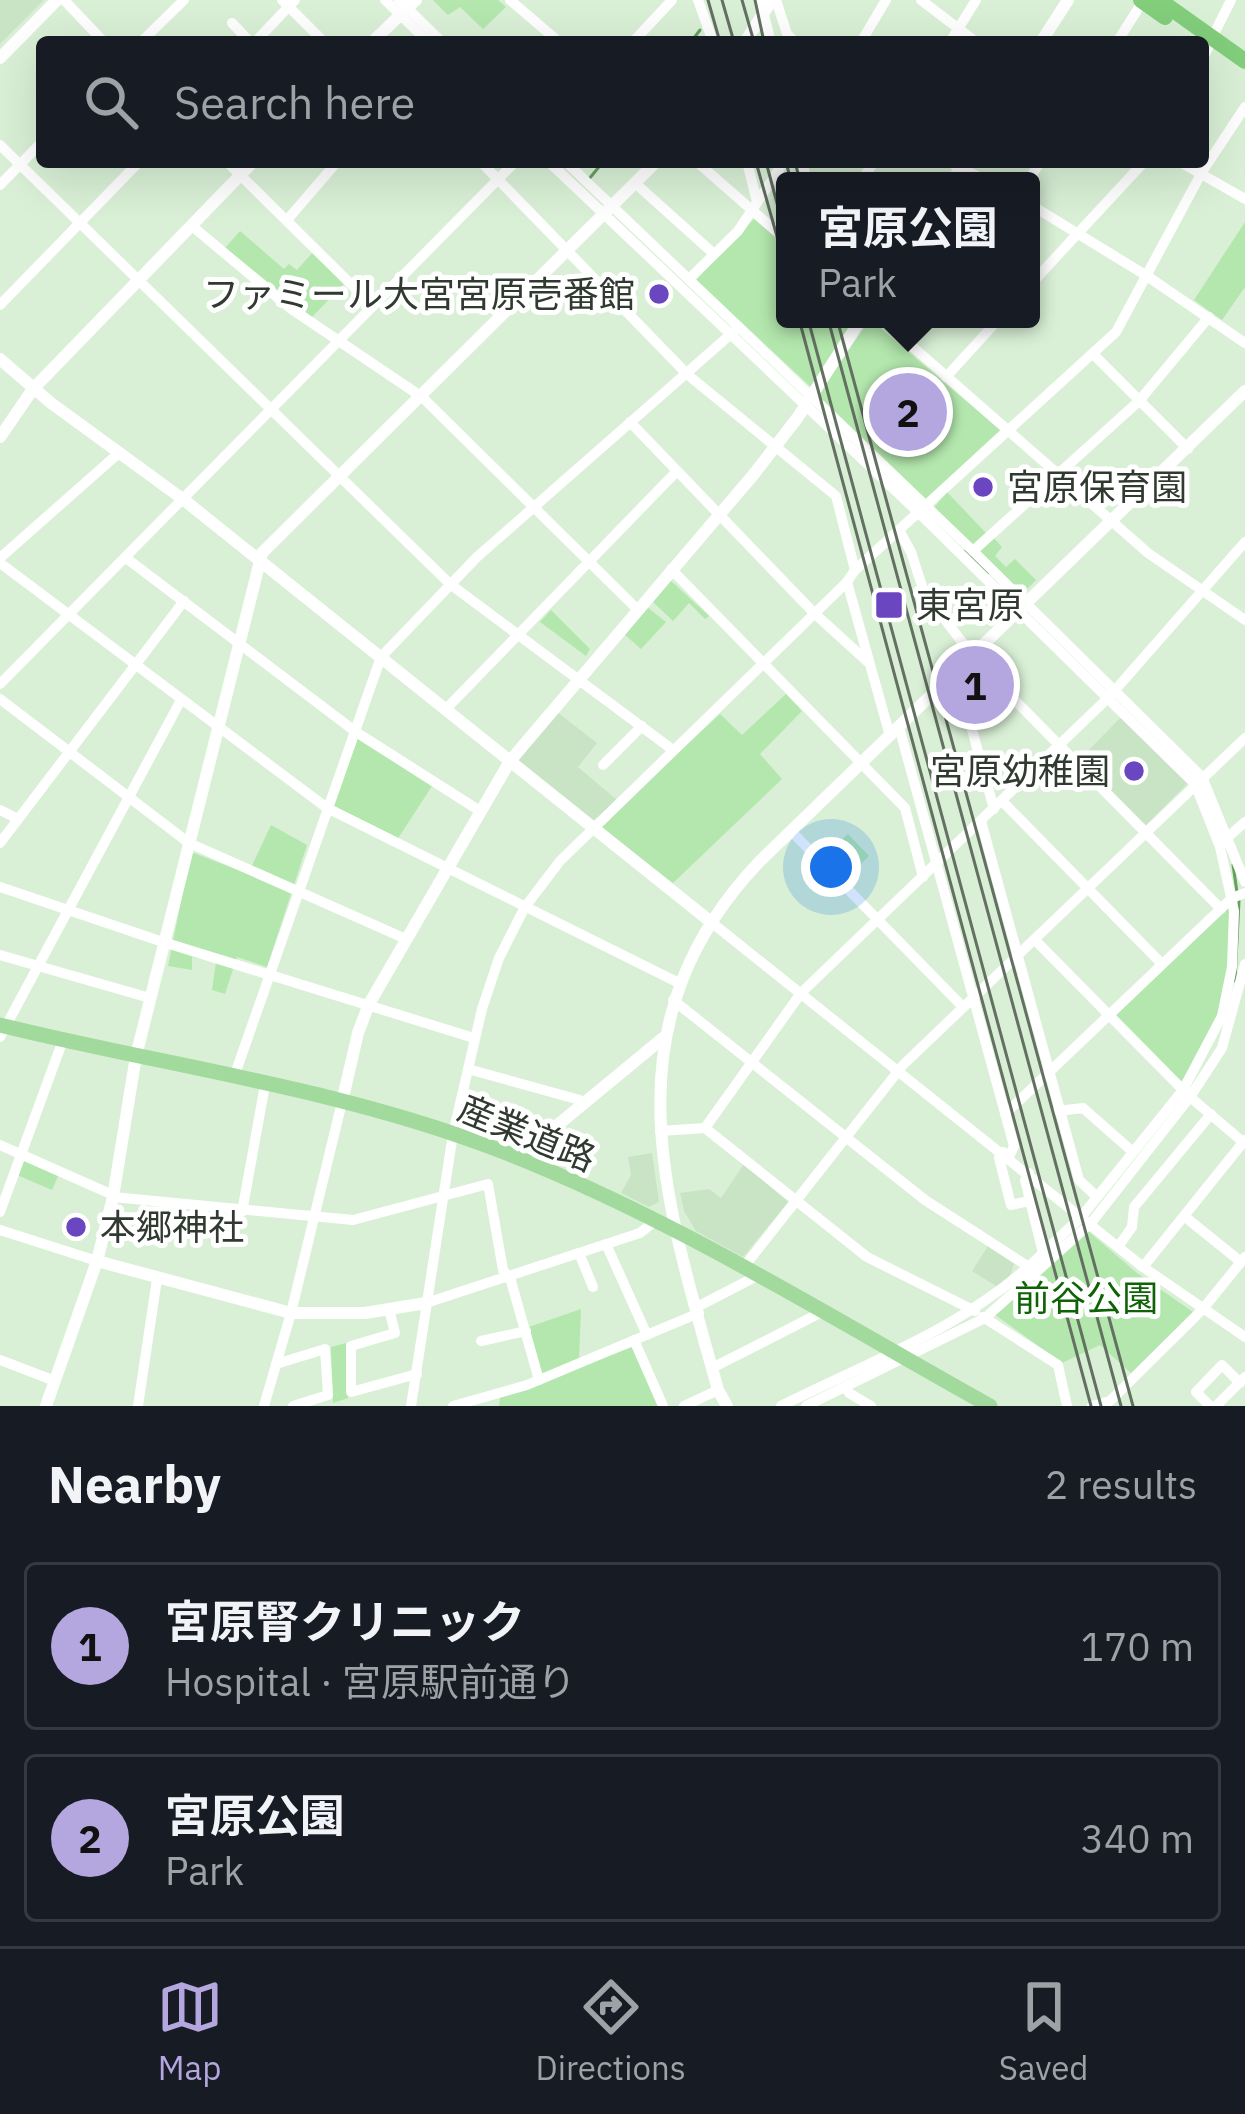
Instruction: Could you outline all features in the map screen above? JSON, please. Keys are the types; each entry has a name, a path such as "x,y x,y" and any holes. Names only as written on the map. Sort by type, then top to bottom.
{"highway":[{"path":"1159,0 1195,36"},
{"path":"1142,1 1191,36"},
{"path":"1209,48 1245,61"},
{"path":"1209,49 1245,74"}],"main road":[{"name":"産業道路","path":"2,1030 342,1102 522,1160 676,1232 991,1406"}],"street":[{"path":"0,36 5,53 60,0 98,36"},
{"path":"147,36 184,0"},
{"path":"385,0 405,7 436,36"},
{"path":"510,0 552,36"},
{"path":"639,36 672,0"},
{"path":"698,0 710,36"},
{"path":"748,36 762,7 774,0 789,36"},
{"path":"865,36 886,0"},
{"path":"921,0 968,36"},
{"path":"954,36 976,0"},
{"path":"1045,36 1068,0"},
{"path":"1209,39 1231,0"},
{"path":"1121,36 1142,1"},
{"path":"258,36 289,2 319,36"},
{"path":"378,36 405,7"},
{"path":"405,7 424,36"},
{"path":"232,23 246,36"},
{"path":"1209,161 1245,107"},
{"path":"0,145 450,584 673,750"},
{"path":"0,185 36,148"},
{"path":"0,305 134,168"},
{"path":"233,168 373,306"},
{"path":"0,437 33,389 247,168"},
{"path":"286,220 332,168"},
{"path":"487,168 688,375 836,496 855,570"},
{"path":"0,684 509,168"},
{"path":"556,168 689,279 735,331"},
{"path":"571,168 607,211 1113,693 1199,781 1229,836 1240,893 1232,967 1222,1016 1186,1093 1097,1197 1086,1219 980,1314"},
{"path":"46,1406 97,1261 136,1056 262,553 650,168"},
{"path":"705,168 776,230"},
{"path":"748,168 754,207"},
{"path":"1040,274 1138,168"},
{"path":"1193,168 1245,199"},
{"path":"411,1406 453,1134 474,1038 499,958 525,907 560,861 855,570 1116,332 1205,168"},
{"path":"689,279 754,207 776,174"},
{"path":"635,183 714,254"},
{"path":"1040,210 1245,344"},
{"path":"192,226 289,308 422,397 636,608"},
{"path":"973,551 1139,401 1209,317"},
{"path":"264,1406 369,1004 510,761 776,445 856,328"},
{"path":"891,328 1148,554 1245,620"},
{"path":"946,376 991,328"},
{"path":"234,1077 381,657 532,507 735,331"},
{"path":"1093,354 1188,449"},
{"path":"0,359 260,560 1142,1267 1245,1337"},
{"path":"727,1406 718,1390 676,1232 661,1131 663,1037 680,983 711,922 742,880 791,831 1245,391"},
{"path":"630,422 814,614 869,663"},
{"path":"120,452 0,561 327,808 680,983"},
{"path":"446,709 677,471"},
{"path":"923,510 973,551 1024,607"},
{"path":"900,532 924,592 973,656 1221,908"},
{"path":"705,1128 801,993 1113,693 1245,542"},
{"path":"126,557 356,732 480,811"},
{"path":"671,569 904,808 923,877"},
{"path":"847,582 869,663 938,862 1015,1146 999,1158 1011,1205 1029,1201"},
{"path":"0,843 184,601"},
{"path":"956,672 998,805 1162,964"},
{"path":"0,699 189,843 406,939"},
{"path":"2,1030 181,700"},
{"path":"603,764 642,726"},
{"path":"452,1406 495,1400 634,1340 698,1310 750,1272 797,1198 898,1070 1245,738"},
{"path":"1199,781 1240,893"},
{"path":"0,810 18,819"},
{"path":"981,821 1078,1180 1097,1197"},
{"path":"1229,836 1245,821"},
{"path":"791,831 963,1006"},
{"path":"0,887 474,1038"},
{"path":"1005,1114 1240,893"},
{"path":"1035,940 1186,1093 1244,1141 1142,1267"},
{"path":"0,955 150,998"},
{"path":"781,1406 980,1314 1086,1219 1222,1048 1240,1011 1245,967"},
{"path":"673,1000 925,1200 1029,1267"},
{"path":"522,1160 663,1037"},
{"path":"0,1213 63,1040"},
{"path":"634,1062 651,1060 660,1072"},
{"path":"467,1069 587,1102"},
{"path":"242,1212 266,1084"},
{"path":"1058,1111 1083,1108 1133,1152"},
{"path":"1118,1246 1132,1227 1134,1207 1210,1114"},
{"path":"661,1131 705,1128 867,1257 980,1314 1058,1365 1067,1406"},
{"path":"0,1145 113,1196 314,1219 373,1217 488,1184 508,1276 539,1380"},
{"path":"1029,1173 1025,1180 1043,1253"},
{"path":"1092,1406 1115,1404 1243,1260 1184,1216"},
{"path":"0,1230 158,1279 291,1313 365,1313 426,1304 640,1233 655,1221"},
{"path":"606,1244 647,1334"},
{"path":"579,1253 593,1288"},
{"path":"138,1406 158,1279"},
{"path":"389,1309 395,1333 351,1346 351,1392 416,1373"},
{"path":"712,1368 822,1312"},
{"path":"481,1341 526,1331"},
{"path":"634,1340 663,1406"},
{"path":"276,1364 325,1349 328,1395 292,1406"},
{"path":"806,1406 897,1354"},
{"path":"0,1360 55,1381"},
{"path":"1222,1365 1242,1380 1213,1406 1196,1392 1222,1365"},
{"path":"846,1387 872,1406"},
{"path":"684,1406 718,1390"}],"shaded area":[{"path":"0,0 44,0 0,44"},
{"path":"557,712 597,743 578,767 617,800 593,821 518,761"},
{"name":"宮原幼稚園","path":"1122,716 1188,783 1146,825 1080,759"},
{"path":"652,1153 659,1202 649,1207 621,1193 631,1175 628,1157"},
{"path":"744,1164 788,1202 743,1257 696,1231 680,1193 709,1189 721,1198"},
{"path":"988,1246 1014,1264 1009,1279 999,1288 972,1271"}],"green space":[{"path":"433,0 498,0 506,7 483,29 460,7 448,15"},
{"path":"754,219 776,237 776,328 851,328 811,387 696,280"},
{"path":"1245,222 1245,287 1222,320 1194,300"},
{"path":"240,231 284,269 289,264 297,270 313,252 345,283 312,317 225,248"},
{"path":"864,328 881,328 1000,430 926,499 818,395"},
{"path":"947,492 986,533 975,544 933,509"},
{"path":"991,535 1002,547 995,556 1006,567 1015,559 1036,580 1022,594 979,552"},
{"path":"670,580 709,616 705,619 689,603 673,621 652,601"},
{"path":"647,607 666,622 641,649 624,634"},
{"path":"551,610 590,649 586,656 540,622"},
{"path":"786,694 802,711 760,754 782,779 673,883 599,826 720,714 742,735"},
{"path":"358,737 432,786 397,840 332,808"},
{"path":"271,825 307,845 267,967 237,957 225,994 212,990 216,962 192,957 192,970 168,966 191,852 248,874"},
{"path":"848,834 869,856 849,876 854,883 849,885 823,858"},
{"path":"1231,904 1223,997 1208,1038 1181,1082 1115,1016"},
{"path":"23,1159 59,1174 52,1190 17,1175"},
{"name":"前谷公園","path":"1088,1231 1193,1312 1132,1374 1100,1345 1062,1363 994,1314"},
{"path":"581,1309 579,1359 541,1376 526,1328"},
{"path":"346,1343 348,1398 333,1403 331,1347"},
{"path":"633,1347 659,1406 499,1406 500,1397"}],"waterway":[{"path":"696,36 700,30"},
{"path":"589,179 598,168"},
{"path":"965,551 988,573"},
{"path":"1233,865 1237,892"},
{"path":"1235,981 1239,901"}],"tram line":[{"path":"708,0 718,36"},
{"path":"755,0 763,36"},
{"path":"758,168 776,233"},
{"path":"797,168 798,172"},
{"path":"801,328 1091,1406"},
{"path":"839,328 1133,1406"}],"railway":[{"path":"722,0 732,36"},
{"path":"742,0 752,36"},
{"path":"768,168 776,199"},
{"path":"788,168 789,172"},
{"path":"810,328 1101,1406"},
{"path":"830,328 1121,1406"}],"place":[{"name":"ファミール大宮宮原壱番館","path":"659,294"},
{"name":"宮原公園","path":"908,412"},
{"name":"宮原保育園","path":"983,487"},
{"name":"東宮原","path":"889,605"},
{"name":"宮原腎クリニック","path":"975,685"},
{"name":"宮原幼稚園","path":"1134,771"},
{"name":"本郷神社","path":"76,1227"}]}
